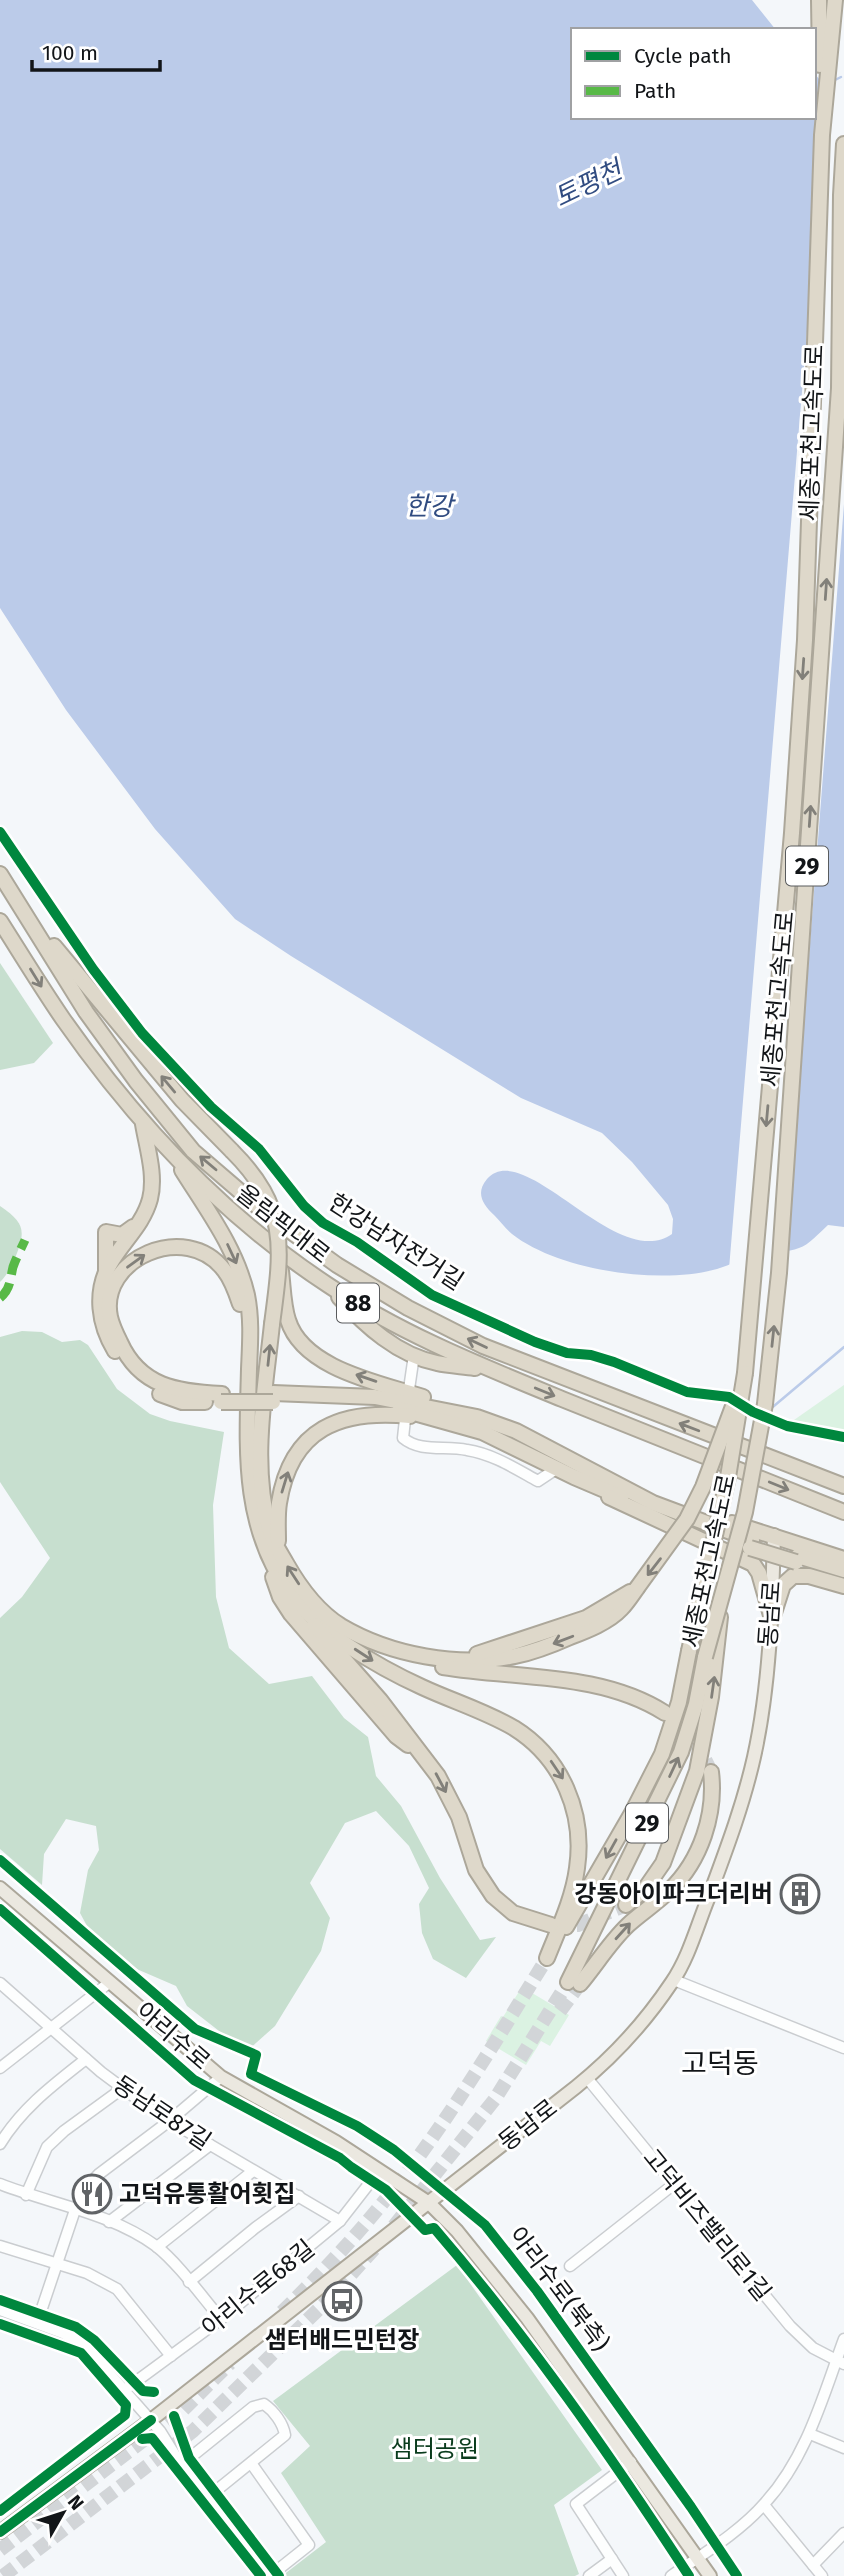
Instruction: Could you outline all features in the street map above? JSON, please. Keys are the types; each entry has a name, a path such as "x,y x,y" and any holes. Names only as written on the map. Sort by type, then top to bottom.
{"highway":[{"path":"815,331 821,52 819,0"},
{"name":"세종포천고속도로","path":"292,1596 324,1626 383,1667 515,1729 550,1760 567,1785 579,1842 573,1888 547,1958 593,1883 662,1754 679,1702 728,1477 745,1373 792,833 804,653 822,135 835,0"},
{"name":"세종포천고속도로","path":"711,1772 712,1805 707,1827 694,1857 671,1889 626,1927 574,1983 681,1752 711,1658 723,1585 745,1512 755,1464 771,1358 824,630 841,328 841,195 844,144"},
{"path":"841,328 844,312"},
{"name":"올림픽대로","path":"0,874 86,1012 136,1081 193,1151 264,1212 337,1265 408,1308 483,1346 844,1486"},
{"path":"21,905 182,1100 251,1170 267,1198 278,1229 288,1322 306,1348 333,1367 516,1431 578,1462 701,1514 844,1559"},
{"name":"올림픽대로","path":"0,920 64,1021 143,1123 172,1154 270,1243 329,1286 403,1329 493,1370 844,1512"},
{"path":"143,1123 153,1178 149,1202 144,1216 109,1265 99,1308 103,1332 127,1368 144,1383 182,1402 222,1398 375,1397 477,1417"},
{"path":"172,1154 220,1228 238,1266 247,1296 250,1338 247,1463 256,1518 292,1596 328,1643 380,1700 438,1776 459,1817 476,1870 493,1896 513,1913 551,1925"},
{"path":"106,1273 106,1232 122,1235 144,1216"},
{"path":"222,1398 173,1390 159,1384 132,1362 123,1349 109,1316 110,1299 116,1283 126,1269 142,1256 162,1247 184,1246 199,1250 225,1270 236,1291 250,1338"},
{"path":"281,1263 260,1446 275,1585 291,1614 396,1736 425,1758"},
{"path":"329,1286 363,1323 401,1349 435,1363 493,1370"},
{"path":"398,1652 458,1660 511,1657 577,1635 620,1611 687,1519 703,1487 745,1373"},
{"path":"273,1398 351,1402 399,1409 482,1432 574,1477 844,1578"},
{"path":"429,1417 368,1414 343,1419 318,1430 298,1449 286,1476 279,1504 273,1552 316,1605 339,1625 372,1642 438,1666 602,1686 631,1694 665,1713"},
{"path":"578,1462 612,1483 653,1503 751,1544"},
{"path":"574,1477 622,1504 747,1559 757,1568 772,1619"},
{"path":"797,1559 844,1570"},
{"path":"772,1619 783,1585 793,1576 809,1576 844,1586"},
{"path":"626,1905 645,1889 663,1863 684,1809 697,1771 711,1658"}],"main road":[{"name":"동남로","path":"0,2532 150,2420 587,2078 646,2017 674,1980 690,1946 740,1811 752,1767 772,1619 774,1535"},
{"name":"아리수로","path":"0,1888 221,2077 337,2142 429,2203 457,2231 527,2318 710,2576"}],"street":[{"path":"414,1354 403,1425 403,1437 411,1444 467,1449 509,1465 538,1481 556,1469"},
{"path":"674,1980 844,2048"},
{"path":"0,2068 110,1982"},
{"name":"동남로87길","path":"0,1983 86,2059 168,2122 340,2221"},
{"path":"0,2050 10,2059"},
{"path":"0,2144 14,2122 38,2097 86,2059"},
{"path":"37,2323 75,2210 87,2187 99,2174 168,2122 221,2077"},
{"name":"고덕비즈밸리로1길","path":"587,2078 790,2326 807,2344 840,2362"},
{"path":"26,2195 47,2147 64,2130 123,2088"},
{"path":"109,2222 210,2145"},
{"path":"157,2247 253,2171"},
{"name":"아리수로68길","path":"123,2391 221,2319 340,2221 379,2171"},
{"path":"0,2184 109,2222 157,2247 221,2319"},
{"path":"570,2266 674,2184"},
{"path":"190,2282 255,2228 299,2196"},
{"path":"0,2246 87,2273 117,2289 171,2356"},
{"path":"0,2310 63,2333 86,2347 150,2420 181,2465 269,2576 309,2545 251,2463"},
{"path":"671,2576 764,2505 793,2466 810,2434 840,2362 844,2339"},
{"path":"181,2465 253,2407 264,2404 277,2419 285,2435 207,2498"},
{"path":"810,2434 844,2448"},
{"path":"624,2576 576,2504 631,2462"},
{"path":"764,2505 822,2576"},
{"path":"813,2565 844,2533"},
{"path":"589,2576 612,2559"}],"green space":[{"path":"0,963 53,1043 34,1063 0,1070"},
{"path":"0,1206 19,1223 22,1234 19,1249 0,1282"},
{"path":"22,1331 42,1332 62,1342 80,1340 88,1345 117,1389 150,1414 224,1432 213,1505 216,1597 229,1648 269,1684 312,1676 344,1718 368,1737 376,1776 401,1806 440,1878 480,1940 496,1937 466,1978 433,1959 422,1933 419,1904 429,1888 409,1846 376,1811 345,1823 310,1883 330,1918 321,1951 275,2026 246,2052 187,2006 176,1986 132,1967 99,1948 80,1913 88,1870 99,1850 96,1826 66,1819 44,1854 42,1885 0,1849 0,1618 22,1597 50,1558 0,1482 0,1337"},
{"path":"844,1385 844,1436 794,1420"},
{"path":"522,1987 569,2015 550,2046 541,2041 526,2065 486,2041"},
{"name":"샘터공원","path":"457,2265 602,2470 554,2505 579,2574 282,2576 326,2542 281,2473 310,2446 273,2401"}],"water":[{"name":"한강","path":"0,0 752,0 774,28 571,28 571,119 816,119 816,75 844,108 844,1227 828,1225 807,1244 794,1250 752,1256 694,1274 668,1275 640,1275 583,1266 532,1247 512,1234 487,1207 481,1194 487,1179 504,1171 524,1175 599,1223 625,1236 650,1241 672,1234 673,1219 668,1205 632,1162 602,1133 521,1098 235,919 155,829 66,710 0,608"}],"pier":[{"path":"824,79 844,103 844,504 786,1253 758,1258 729,1269 824,127"}],"waterway":[{"name":"토평천","path":"833,81 841,77"},
{"path":"768,1411 844,1347"}],"tunnel":[{"path":"665,1713 692,1739 711,1772"},
{"path":"556,1925 578,1925 626,1905"},
{"path":"282,2312 356,2234 418,2158 475,2074 547,1958"},
{"path":"394,2226 495,2099 568,1982"},
{"path":"560,2011 580,1984"},
{"path":"3,2576 193,2431 325,2303 374,2249"},
{"path":"0,2550 183,2410 230,2363"}],"marked path":[{"path":"0,1298 8,1287 13,1267 25,1240"}],"cycle path":[{"name":"한강남자전거길","path":"0,832 93,969 142,1033 211,1107 259,1149 304,1206 323,1223 357,1242 432,1295 535,1342 567,1353 591,1355 614,1362 687,1392 729,1397 753,1412 787,1426 844,1437"},
{"name":"아리수로(북측)","path":"0,1860 195,2029 256,2055 251,2074 357,2126 394,2150 485,2225 537,2291 737,2576"},
{"path":"0,1909 194,2080 340,2158 386,2190 425,2230 434,2228 503,2311 568,2398 689,2576"},
{"path":"0,2300 76,2327 94,2340 143,2391 154,2392"},
{"path":"0,2324 81,2353 126,2405 125,2415 0,2511"},
{"path":"174,2416 189,2458 279,2576"},
{"path":"0,2532 151,2420"},
{"path":"142,2439 152,2438 261,2576"}],"place":[{"name":"강동아이파크더리버","path":"800,1894"},
{"name":"고덕유통활어횟집","path":"92,2194"},
{"name":"샘터배드민턴장","path":"342,2301"}],"district":[{"name":"고덕동","path":"720,2063"}]}
